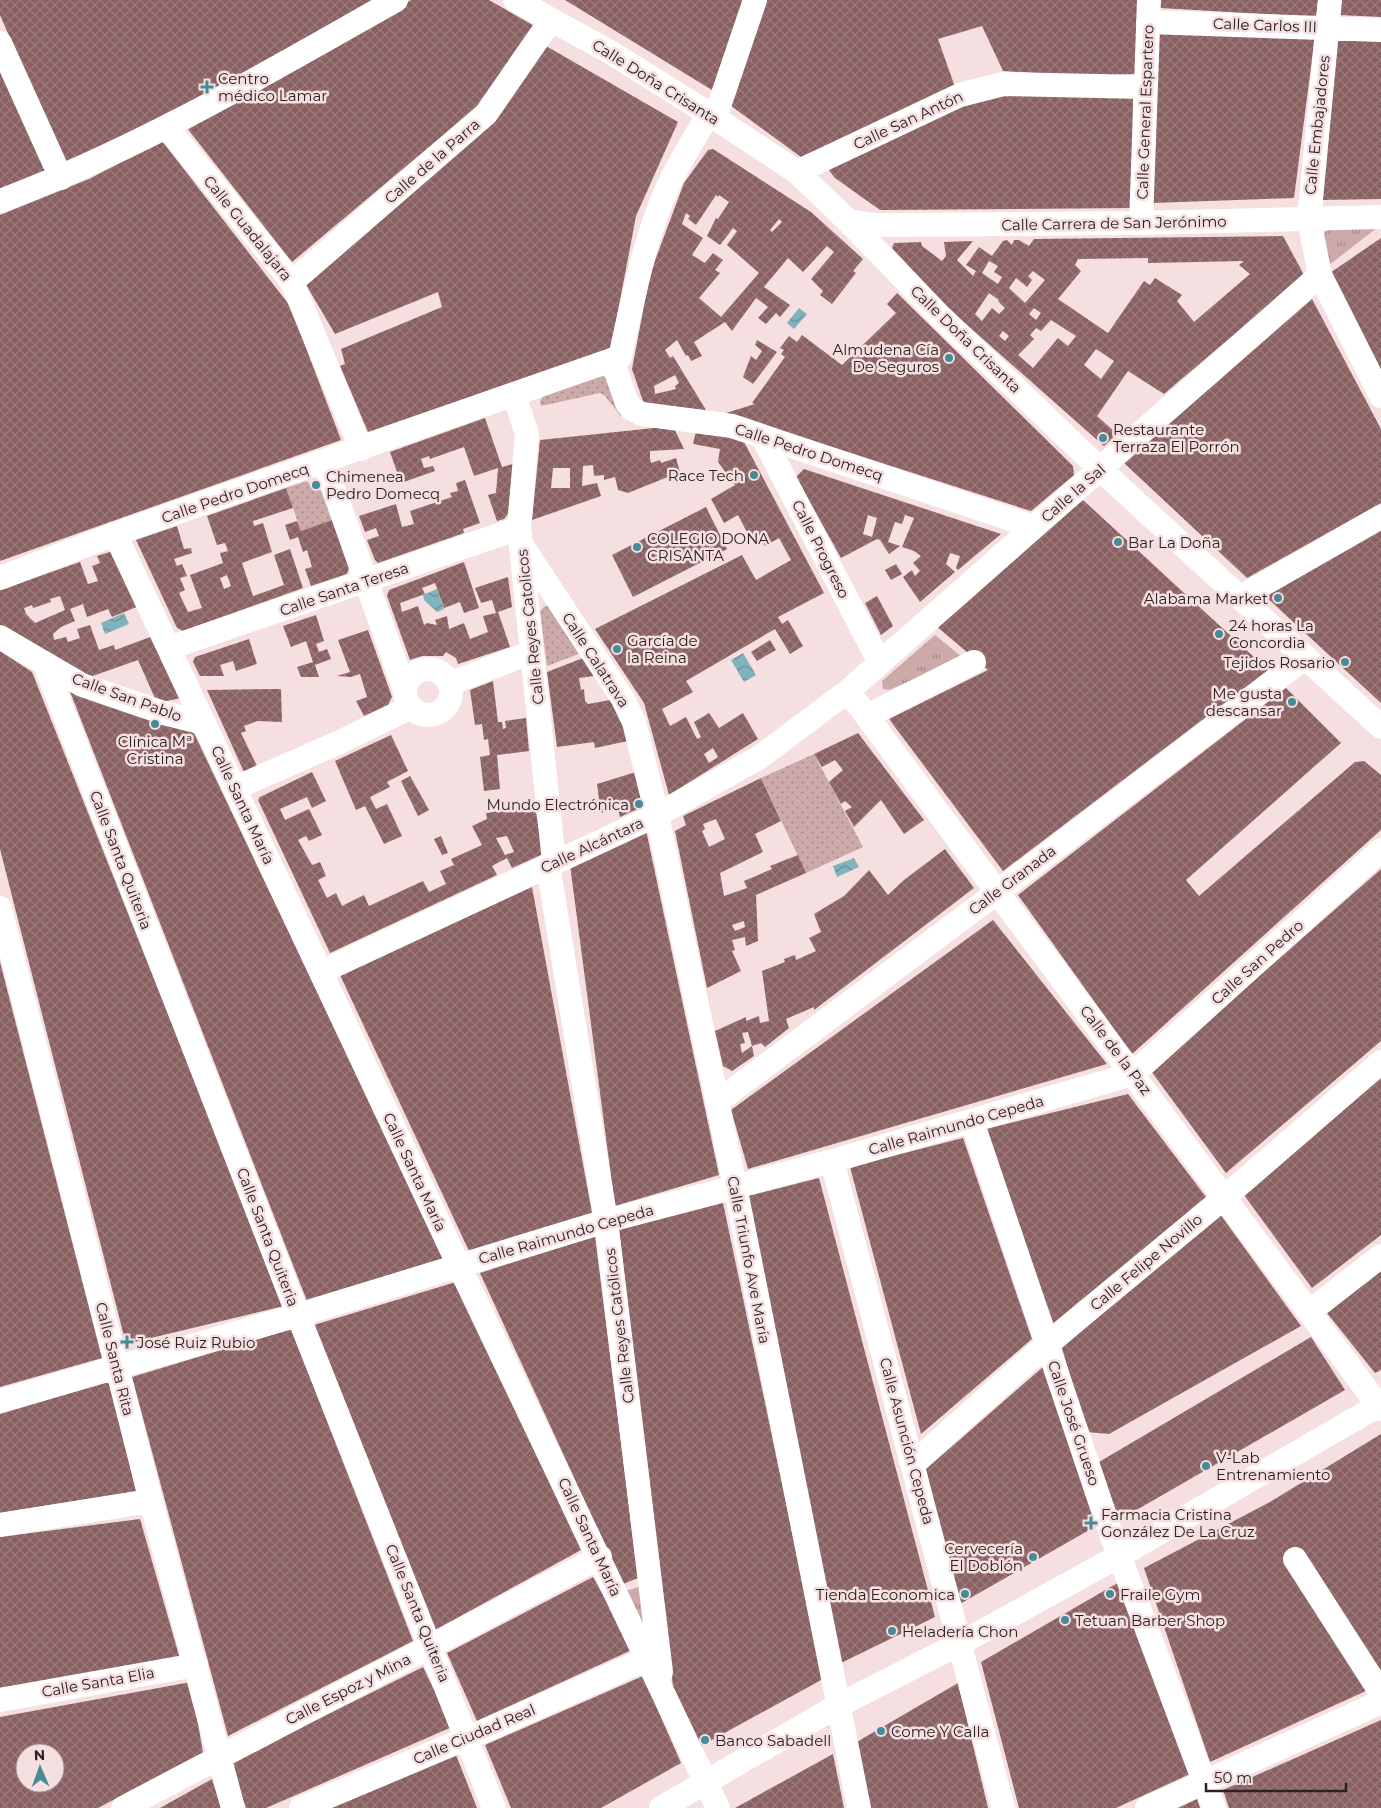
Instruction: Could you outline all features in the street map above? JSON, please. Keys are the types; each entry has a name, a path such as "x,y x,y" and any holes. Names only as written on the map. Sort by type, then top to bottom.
{"street":[{"path":"0,201 61,178 167,127 251,83 396,0"},
{"name":"Calle Doña Crisanta","path":"515,0 610,52 797,172 942,317 1100,469 1381,727"},
{"path":"616,358 651,229 667,189 712,116 755,0"},
{"name":"Calle Embajadores","path":"1330,0 1309,220 1320,275 1381,396"},
{"name":"Calle Carlos III","path":"1149,11 1381,30"},
{"name":"Calle General Espartero","path":"1141,223 1144,88 1149,11"},
{"name":"Calle de la Parra","path":"292,282 486,114 551,20"},
{"path":"0,43 61,178"},
{"name":"Calle San Antón","path":"797,172 960,94 1003,84 1144,88"},
{"name":"Calle Guadalajara","path":"167,127 292,282 361,449"},
{"name":"Calle Carrera de San Jerónimo","path":"848,221 874,225 1141,223 1381,217"},
{"name":"Calle la Sal","path":"848,691 1320,275"},
{"name":"Calle Pedro Domecq","path":"0,578 116,534 616,358 627,403 632,409 642,414 732,426 1034,527"},
{"name":"Calle Reyes Catolicos","path":"514,395 527,434 520,536 551,864"},
{"name":"Calle Progreso","path":"762,436 880,663"},
{"path":"235,788 340,742 408,699 413,675 426,669 440,673 449,684 450,691 447,704 436,713 423,714 408,699 324,462"},
{"path":"1241,597 1381,516"},
{"name":"Calle Santa María","path":"116,534 459,1266 600,1557 664,1699 718,1808"},
{"name":"Calle Santa Teresa","path":"169,648 367,582 520,536"},
{"name":"Calle Calatrava","path":"520,536 623,699 634,722 657,815"},
{"name":"Calle San Pablo","path":"0,637 82,685 164,713 204,724"},
{"path":"449,684 532,652"},
{"name":"Calle Granada","path":"717,1102 998,892 1306,657"},
{"path":"867,716 974,662"},
{"name":"Calle Santa Quiteria","path":"45,664 298,1315 468,1738 494,1808"},
{"name":"Calle Alcántara","path":"321,972 657,815 760,757 848,691"},
{"name":"Calle de la Paz","path":"848,691 1380,1406"},
{"name":"Calle Triunfo Ave María","path":"657,815 717,1102 859,1808"},
{"name":"Calle San Pedro","path":"1133,1074 1381,850"},
{"name":"Calle Reyes Católicos","path":"551,864 606,1222 664,1699"},
{"name":"Calle Santa Rita","path":"0,908 151,1501 233,1808"},
{"name":"Calle Felipe Novillo","path":"913,1464 1047,1344 1225,1197 1381,1062"},
{"name":"Calle Raimundo Cepeda","path":"0,1401 298,1315 606,1222 832,1161 1133,1074"},
{"name":"Calle José Grueso","path":"972,1121 1119,1556 1214,1808"},
{"name":"Calle Asunción Cepeda","path":"832,1161 961,1643 1003,1808"},
{"path":"1309,1312 1381,1256"},
{"path":"661,1808 839,1705 961,1643 1119,1556 1380,1406"},
{"path":"0,1525 151,1501"},
{"name":"Calle Espoz y Mina","path":"124,1808 218,1756 600,1557"},
{"path":"1295,1559 1381,1693"},
{"name":"Calle Ciudad Real","path":"301,1808 468,1738 647,1659"},
{"name":"Calle Santa Elia","path":"0,1700 196,1665"},
{"path":"1146,1808 1381,1702"}],"green space":[{"path":"1333,225 1378,227 1328,266 1322,235"},
{"path":"603,376 607,378 623,412 621,416 605,396 600,393 541,406 540,401 544,395"},
{"path":"307,481 313,489 321,490 332,520 301,531 286,488"},
{"path":"545,606 548,606 579,654 547,666 540,611"},
{"path":"935,635 963,658 889,690 883,689 882,681"},
{"path":"814,754 863,847 806,873 761,778"},
{"path":"642,1586 651,1650 622,1592"}],"water":[{"path":"799,308 807,314 794,329 787,323"},
{"path":"437,589 444,609 437,612 424,600 423,595"},
{"path":"124,613 129,624 105,634 101,623"},
{"path":"743,653 756,675 744,682 731,660"},
{"path":"854,858 859,867 837,877 833,866"}],"building":[{"path":"0,0 382,0 75,165 63,160 0,15"},
{"path":"411,0 489,0 536,27 486,99 292,262 187,128"},
{"path":"565,0 744,0 712,90"},
{"path":"762,0 1139,0 1136,74 1080,76 1003,71 982,26 938,39 955,87 801,157 727,103"},
{"path":"1160,0 1318,0 1316,17 1160,8"},
{"path":"1341,0 1381,0 1381,17 1339,15"},
{"path":"1158,31 1315,36 1294,198 1152,203"},
{"path":"1337,37 1381,39 1381,199 1320,200"},
{"path":"546,46 678,122 636,216 611,348 368,432 340,366 345,364 341,349 442,307 438,292 335,334 305,283"},
{"path":"0,68 46,170 44,173 0,189"},
{"path":"1002,94 1133,96 1132,208 880,210 835,178 828,169 945,112"},
{"path":"162,141 290,306 341,440 0,561 0,215 89,179"},
{"path":"713,149 811,212 863,259 853,271 856,273 832,304 820,295 823,291 811,279 834,252 827,246 803,272 788,258 764,287 790,305 780,317 776,313 766,324 758,318 768,307 756,298 732,331 725,322 694,342 702,356 691,361 677,340 665,350 670,358 673,356 706,410 644,404 632,369 650,274 684,183 708,150","holes":["716,195 729,202 718,219 716,218 707,236 720,245 733,228 737,231 727,245 759,273 721,317 699,298 720,273 715,270 723,260 713,253 705,263 692,255 703,238 682,224 686,213 690,216 688,219 696,225","779,219 782,222 772,232 770,230","675,375 679,383 675,386 676,389 655,394 654,386"]},
{"path":"1283,236 1304,275 1164,394 1128,371 1097,416 1117,434 1104,446 949,309 892,248 894,243 921,242 922,246 942,261 946,256 944,242 973,241 957,260 973,276 976,271 966,265 979,247 992,256 1003,241 1007,240 1012,245 1014,240 1019,240 1029,246 1034,239","holes":["1148,258 1148,263 1244,261 1239,265 1250,274 1194,322 1177,301 1182,295 1155,278 1150,285 1144,281 1108,333 1058,299 1081,271 1075,265 1078,259","989,261 998,266 994,272 1002,277 998,284 982,273","1033,271 1045,280 1025,303 1009,288 1016,278 1027,287 1032,280 1028,276","989,293 999,300 1005,308 999,314 992,308 982,321 975,314","1034,308 1041,313 1036,320 1029,314","1051,320 1076,336 1068,346 1058,338 1033,368 1018,355 1034,339 1030,335 1036,328 1041,331","1003,331 1009,336 1005,341 999,336","1096,349 1114,361 1101,379 1084,365"]},
{"path":"1381,238 1381,372 1330,273"},
{"path":"897,293 1073,466 1074,475 1031,511 726,413 755,404 752,403 785,357 781,354 784,350 780,348 789,336 797,342 802,335 842,365 896,313 887,304"},
{"path":"1312,299 1381,429 1381,503 1247,578 1124,463"},
{"path":"757,340 777,352 753,384 743,377 751,356 756,360 762,351 755,345"},
{"path":"485,418 502,467 513,464 508,514 504,519 497,521 488,495 496,493 498,468 474,476 464,447 430,459 429,456 421,459 424,468 433,466 435,471 401,483 390,452"},
{"path":"673,426 684,449 650,451 651,463 660,460 661,463 676,458 680,472 628,493 618,490 615,477 604,480 604,475 594,476 593,465 583,466 582,486 597,483 601,496 532,520 540,440","holes":["553,468 570,468 570,488 551,488"]},
{"path":"696,431 743,440 824,593 778,617 782,624 788,620 803,646 790,654 775,629 686,681 693,692 662,709 670,726 686,717 697,739 701,737 694,722 709,713 719,728 743,713 758,739 669,795 644,703 595,629 742,555 756,580 791,560 779,538 765,546 757,534 750,538 738,515 724,523 711,499 735,485 718,462 720,449 693,444","holes":["713,748 718,757 709,763 704,754"]},
{"path":"804,469 1001,534 958,570 956,568 960,556 950,553 946,564 955,572 920,602 903,577 912,570 915,576 920,571 913,563 921,556 914,551 902,547 914,518 905,515 902,524 895,522 888,542 900,546 889,554 880,540 877,539 841,558 796,477","holes":["868,515 877,518 872,537 863,534"]},
{"path":"465,480 480,523 463,529 464,533 378,563 375,560 367,540 379,536 376,528 365,532 359,516 396,504 402,527 414,524 410,511 452,497 450,493 458,491 456,483"},
{"path":"286,488 293,508 253,521 254,526 263,523 272,552 242,563 253,596 284,585 274,555 290,549 303,588 183,631 177,628 136,540 177,526 184,549 191,548 192,553 174,559 177,566 182,564 187,576 180,578 185,590 179,593 188,612 202,608 190,575 223,563 220,553 228,551 225,543 217,545 207,516","holes":["227,575 231,586 224,589 220,578"]},
{"path":"1083,500 1268,670 1003,871 889,719 988,670 935,625"},
{"path":"706,507 727,549 633,597 612,555"},
{"path":"332,520 349,568 347,574 311,586 305,569 312,567 307,550 303,552 298,537 290,540 285,525 297,521 301,531"},
{"path":"1381,528 1381,703 1264,595"},
{"path":"113,551 139,606 112,617 108,609 87,617 83,604 70,609 75,621 61,627 53,634 54,640 66,637 68,642 80,638 77,629 90,625 99,650 114,645 115,650 153,636 181,698 157,703 138,660 87,678 0,626 0,590 80,562 88,584 98,581 92,566 100,563 97,556","holes":["60,596 65,610 35,623 26,614 24,608 32,605 33,608 51,602 50,599"]},
{"path":"464,562 479,608 464,613 460,602 444,608 435,583 422,588 425,594 400,603 402,612 418,606 424,625 427,623 437,625 435,620 447,616 449,629 464,623 470,639 488,632 483,616 496,613 492,600 481,603 475,588 508,577 512,607 498,612 510,647 458,664 456,658 446,652 443,656 422,656 410,660 387,596 389,590"},
{"path":"896,564 902,574 891,580 885,570"},
{"path":"877,596 893,626 881,635 865,603"},
{"path":"316,615 324,641 316,644 319,652 327,649 331,659 315,665 319,677 301,677 297,667 313,662 306,641 291,647 283,626"},
{"path":"368,630 392,697 388,705 364,716 356,701 367,697 360,674 351,677 337,676 350,672 338,640"},
{"path":"249,639 257,664 236,671 233,661 220,665 224,676 200,676 193,662 195,657"},
{"path":"770,640 776,650 757,661 751,652"},
{"path":"0,651 32,672 284,1306 126,1344 0,849"},
{"path":"583,658 594,676 579,678 581,690 584,689 585,701 588,704 610,700 623,719 628,741 595,748 594,742 557,747 547,672"},
{"path":"493,681 498,722 502,722 503,729 506,728 505,721 526,718 529,751 497,755 500,789 484,791 480,757 490,755 488,739 484,740 482,724 475,725 470,690"},
{"path":"1286,688 1341,743 1186,880 1199,896 1355,762 1364,761 1381,775 1381,830 1132,1054 1018,895"},
{"path":"69,689 192,729 444,1258 307,1301"},
{"path":"281,689 282,722 257,721 244,726 246,731 241,733 257,766 244,772 207,690"},
{"path":"858,733 924,820 904,834 881,800 854,827 845,811 852,807 845,801 841,804 829,782 843,770 835,760 822,767 814,754"},
{"path":"391,735 408,771 387,782 390,787 370,797 376,809 387,804 402,836 384,844 365,806 356,810 335,761"},
{"path":"312,772 326,801 312,808 307,797 280,809 285,820 309,809 322,835 309,841 306,836 298,840 312,865 320,862 326,876 318,880 327,898 336,893 342,906 364,895 369,906 423,881 429,892 446,884 440,871 454,865 451,859 482,845 472,826 487,819 486,813 535,806 543,854 512,868 507,858 492,866 497,875 330,953 258,800 260,797","holes":["507,836 514,852 505,855 496,838"]},
{"path":"636,772 644,806 620,817 617,805 601,813 597,784"},
{"path":"410,776 429,810 418,816 401,781"},
{"path":"761,778 781,821 755,834 763,852 720,873 724,896 747,888 744,881 772,869 770,866 798,855 806,873 756,895 758,941 746,946 745,937 732,940 735,950 732,951 741,971 707,988 675,831 686,825 683,816","holes":["716,819 725,839 709,847 702,831 705,829 703,824","744,921 745,927 735,931 732,925"]},
{"path":"646,830 719,1175 615,1206 570,865"},
{"path":"441,836 448,853 442,855 434,839"},
{"path":"945,849 974,888 814,1010 814,1007 786,1019 789,1028 765,1047 761,1043 752,1046 754,1056 732,1071 723,1066 715,1031 746,1017 746,1021 759,1016 760,1023 769,1021 762,971 785,962 784,959 792,956 795,955 796,960 816,951 809,938 821,932 814,914 844,896 869,870 888,895 904,880","holes":["748,1032 752,1046 742,1053 740,1044 745,1043 742,1033"]},
{"path":"1381,869 1381,1041 1226,1173 1151,1071"},
{"path":"532,887 592,1213 469,1251 340,975"},
{"path":"993,920 1107,1064 748,1169 731,1110"},
{"path":"0,962 102,1358 0,1387"},
{"path":"1381,1078 1381,1235 1312,1288 1244,1195"},
{"path":"1128,1094 1206,1197 1054,1325 986,1129"},
{"path":"963,1138 1032,1339 921,1434 850,1167"},
{"path":"819,1178 935,1617 839,1664 748,1196"},
{"path":"723,1203 823,1679 699,1747 674,1695 619,1230"},
{"path":"1220,1214 1301,1326 1109,1434 1086,1432 1062,1348"},
{"path":"595,1236 638,1578 623,1584 480,1273"},
{"path":"1381,1271 1381,1370 1375,1373 1327,1313"},
{"path":"456,1282 581,1550 435,1630 314,1325"},
{"path":"291,1329 413,1641 228,1736 132,1377"},
{"path":"1311,1337 1345,1390 1119,1520 1099,1462"},
{"path":"1044,1366 1098,1525 958,1605 926,1469"},
{"path":"111,1381 136,1491 0,1513 0,1414"},
{"path":"1381,1434 1381,1671 1302,1551 1368,1690 1210,1762 1144,1568 1270,1502"},
{"path":"140,1519 180,1659 0,1688 0,1537"},
{"path":"593,1577 634,1649 477,1721 447,1653"},
{"path":"1121,1581 1190,1774 1116,1808 1019,1808 981,1662"},
{"path":"423,1667 452,1727 266,1808 246,1808 230,1763"},
{"path":"643,1676 681,1763 601,1808 511,1808 485,1745"},
{"path":"191,1682 203,1753 98,1808 0,1808 0,1717"},
{"path":"958,1683 988,1808 867,1808 855,1743"},
{"path":"1381,1720 1381,1808 1229,1808 1223,1790"},
{"path":"833,1754 844,1808 735,1808"},
{"path":"456,1755 477,1808 331,1808"},
{"path":"212,1779 221,1808 160,1808"},
{"path":"1197,1799 1200,1808 1178,1808"}],"place":[{"name":"Centro médico Lamar","path":"207,87"},
{"name":"Almudena Cía De Seguros","path":"949,358"},
{"name":"Restaurante Terraza El Porrón","path":"1103,438"},
{"name":"Race Tech","path":"754,475"},
{"name":"Chimenea Pedro Domecq","path":"316,485"},
{"name":"Bar La Doña","path":"1118,542"},
{"name":"COLEGIO DONA CRISANTA","path":"637,547"},
{"name":"Alabama Market","path":"1278,598"},
{"name":"24 horas La Concordia","path":"1219,634"},
{"name":"García de la Reina","path":"617,649"},
{"name":"Tejidos Rosario","path":"1345,662"},
{"name":"Me gusta descansar","path":"1292,702"},
{"name":"Clínica Mª Cristina","path":"155,724"},
{"name":"Mundo Electrónica","path":"639,804"},
{"name":"José Ruiz Rubio","path":"127,1342"},
{"name":"V-Lab Entrenamiento","path":"1206,1466"},
{"name":"Farmacia Cristina González De La Cruz","path":"1091,1523"},
{"name":"Cervecería El Doblón","path":"1033,1557"},
{"name":"Tienda Economica","path":"965,1594"},
{"name":"Fraile Gym","path":"1110,1594"},
{"name":"Tetuan Barber Shop","path":"1065,1620"},
{"name":"Heladería Chon","path":"892,1631"},
{"name":"Come Y Calla","path":"881,1731"},
{"name":"Banco Sabadell","path":"705,1740"}]}
